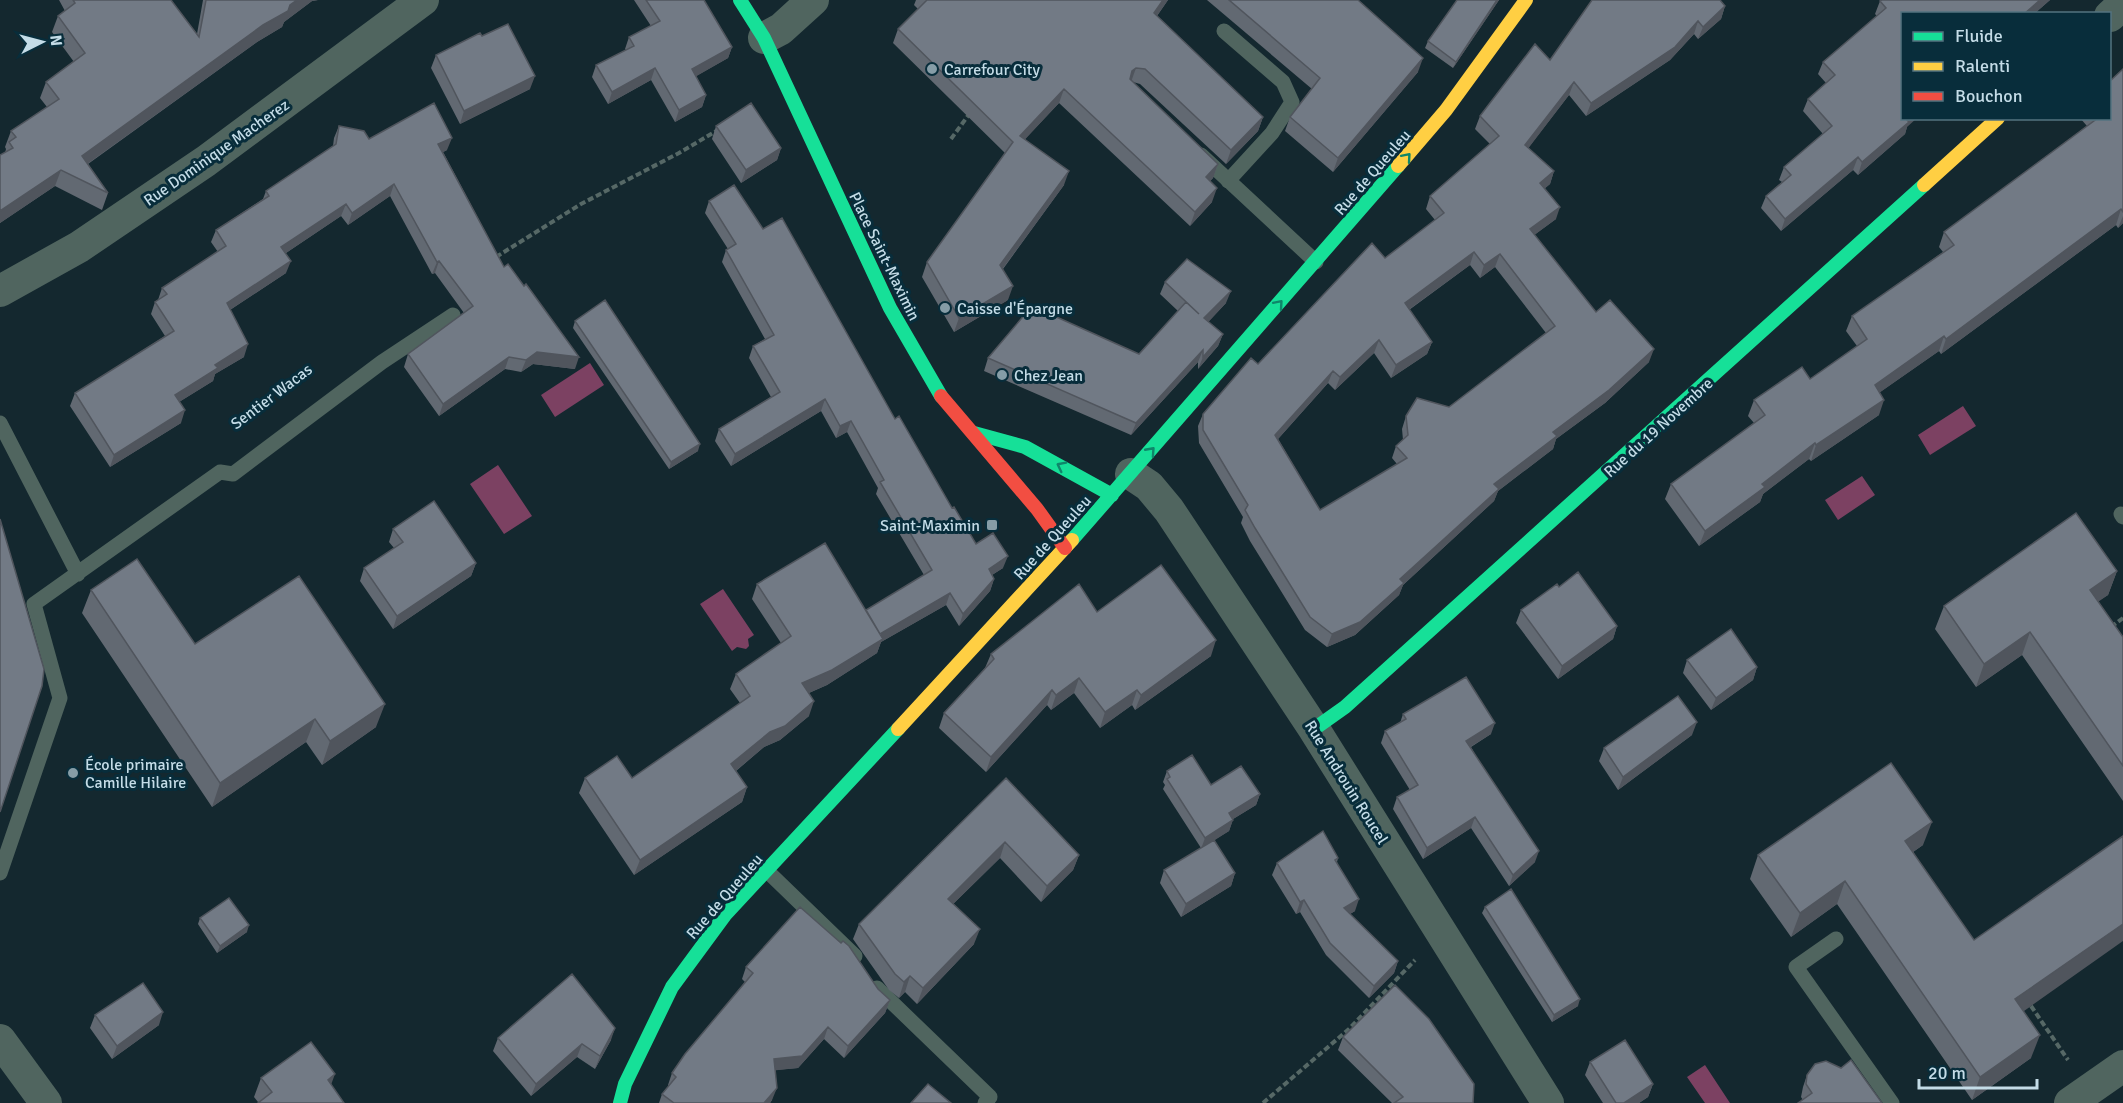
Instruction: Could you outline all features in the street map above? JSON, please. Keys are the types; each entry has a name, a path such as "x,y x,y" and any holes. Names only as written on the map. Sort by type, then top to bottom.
{"street":[{"name":"Rue Dominique Macherez","path":"0,291 79,247 206,161 423,0"},
{"name":"Place Saint-Maximin","path":"740,0 764,38 786,82 890,308 942,398 1037,509 1065,548"},
{"path":"764,38 781,30 813,0"},
{"name":"Rue de Queuleu","path":"620,1103 625,1084 672,987 725,915 1121,485 1446,110 1526,0"},
{"path":"2111,14 2123,4"},
{"name":"Rue du 19 Novembre","path":"1314,729 1371,684 1996,120"},
{"path":"974,433 1025,447 1121,485"},
{"name":"Rue Androuin Roucel","path":"1121,485 1149,486 1169,510 1314,729 1548,1103"},
{"path":"0,1040 46,1103"},
{"path":"2079,1097 2123,1065"}],"lane":[{"path":"1224,31 1283,82 1292,102 1272,133 1228,181"},
{"path":"1194,148 1316,262"},
{"path":"0,873 60,699 34,604 220,472 233,474 382,362 453,315"},
{"path":"0,423 78,574"},
{"path":"767,871 852,952 882,996 990,1097 985,1103"},
{"path":"1836,939 1796,967 1892,1103"}],"path":[{"path":"951,139 971,111"},
{"path":"491,260 564,213 679,153 727,124"},
{"path":"2106,630 2123,618"},
{"path":"1263,1103 1334,1043 1420,955 1446,940"},
{"path":"2031,1006 2079,1097"}],"shaded area":[{"path":"590,363 604,385 555,417 541,395"},
{"path":"1963,406 1976,426 1930,455 1918,435"},
{"path":"498,465 532,516 504,534 470,484"},
{"path":"1862,476 1875,495 1838,520 1825,500"},
{"path":"723,589 754,635 748,639 749,646 746,649 737,647 732,651 700,604"},
{"path":"1705,1065 1730,1103 1705,1103 1687,1077"}],"building":[{"path":"73,0 171,0 199,37 206,0 297,0 290,5 288,11 263,25 82,156 108,193 61,170 0,211 0,155 13,148 9,142 16,137 11,131 59,99 46,82 85,53 58,16 75,3"},
{"path":"646,0 704,0 732,47 692,69 706,95 679,110 655,68 612,92 596,65 634,46 629,37 660,21"},
{"path":"927,0 1163,0 1154,13 1263,117 1231,150 1145,69 1136,68 1132,71 1130,79 1218,164 1206,177 1217,188 1195,212 1064,89 1020,136 1069,171 1000,265 1013,286 959,318 927,262 1013,142 898,29"},
{"path":"1229,0 1358,0 1423,58 1338,158 1290,117 1320,78"},
{"path":"1457,0 1497,0 1456,62 1428,41"},
{"path":"1592,0 1720,0 1725,6 1703,27 1698,21 1675,47 1591,103 1574,82 1525,145 1554,171 1540,183 1560,207 1530,229 1596,312 1610,300 1654,349 1609,390 1553,432 1557,436 1494,484 1499,489 1400,579 1404,583 1360,622 1332,634 1310,617 1255,528 1245,510 1248,505 1203,430 1203,414 1251,358 1258,364 1372,243 1385,258 1444,213 1430,196 1499,136 1480,116 1535,44 1550,60","holes":["1474,252 1484,265 1500,254 1555,326 1449,407 1417,398 1406,416 1408,435 1396,446 1407,458 1320,510 1275,435 1333,371 1340,377 1379,340 1396,365 1432,342 1405,303"]},
{"path":"2040,0 2026,12 1901,12 1901,120 1909,122 1862,162 1858,157 1785,219 1766,196 1791,175 1784,167 1832,126 1808,99 1835,75 1823,62 1886,8 1880,1"},
{"path":"508,24 535,76 464,111 436,55 480,33 482,36"},
{"path":"2123,69 2123,212 2121,209 1946,339 1944,336 1875,385 1884,400 1816,445 1815,443 1762,484 1765,487 1705,531 1671,484 1765,415 1754,400 1802,367 1810,379 1867,339 1852,316 1954,245 1944,232 2095,120 2111,120 2111,80"},
{"path":"434,103 452,138 438,144 504,267 508,264 524,286 526,284 579,357 537,352 526,360 509,357 443,404 408,354 473,306 439,261 437,262 394,184 352,213 346,204 281,247 291,261 227,303 248,344 215,365 218,368 175,395 185,410 114,455 75,393 174,331 155,302 167,294 162,288 226,246 216,230 269,196 266,191 336,144 339,126 364,131 369,139"},
{"path":"751,103 781,148 746,170 716,126"},
{"path":"734,185 763,229 782,218 895,419 899,416 952,508 954,507 976,544 993,533 1008,556 989,569 994,579 963,614 950,593 880,634 866,610 932,570 880,482 884,480 851,421 840,426 825,399 735,454 719,429 780,392 753,346 774,335 726,250 736,244 709,201"},
{"path":"1187,259 1231,291 1204,318 1223,334 1203,357 1203,350 1136,423 988,358 1032,306 1139,354 1186,302 1199,314 1165,282"},
{"path":"605,300 700,444 671,462 575,321"},
{"path":"434,501 476,563 397,616 364,568 403,542 393,529"},
{"path":"2076,513 2117,571 2090,590 2123,637 2123,766 2030,632 1984,664 1944,606"},
{"path":"0,519 44,669 42,686 0,812"},
{"path":"825,543 883,639 832,670 802,683 814,701 785,726 770,732 731,764 747,787 640,860 585,778 617,756 632,778 750,696 736,674 791,636 757,584"},
{"path":"137,559 195,644 299,576 385,704 330,741 315,719 220,783 91,590"},
{"path":"1161,565 1216,640 1141,695 1137,690 1105,712 1079,678 1056,695 1052,690 991,757 944,713 994,659 991,654 1079,584 1097,612"},
{"path":"1578,572 1617,626 1562,666 1521,610 1557,584 1559,587"},
{"path":"1731,629 1757,667 1716,698 1687,660"},
{"path":"1466,677 1495,723 1466,741 1539,851 1513,875 1475,817 1427,848 1397,797 1418,785 1385,731 1406,719 1403,714"},
{"path":"1678,696 1697,722 1623,777 1604,748"},
{"path":"1192,755 1211,785 1241,766 1260,794 1229,813 1233,820 1205,838 1167,779 1170,777 1167,771"},
{"path":"1891,763 1932,822 1905,841 1974,940 2123,836 2123,924 2015,999 2040,1035 1980,1077 1845,881 1800,913 1758,855"},
{"path":"1006,778 1079,855 1047,886 1005,842 948,899 980,929 923,988 910,976 904,982 895,974 859,924"},
{"path":"1323,831 1338,858 1335,860 1359,899 1344,908 1398,961 1374,986 1330,943 1304,900 1300,902 1277,863"},
{"path":"1214,840 1235,873 1186,904 1164,870"},
{"path":"1511,889 1580,999 1554,1015 1485,907"},
{"path":"229,898 249,925 220,946 200,918"},
{"path":"800,907 841,943 843,941 849,946 878,989 890,1000 848,1046 828,1027 802,1056 774,1059 777,1088 764,1103 674,1103 662,1094 676,1077 672,1073 685,1054 753,973 746,967"},
{"path":"572,974 615,1028 600,1056 582,1044 536,1084 498,1038"},
{"path":"143,983 163,1012 117,1046 95,1015"},
{"path":"1395,985 1429,1019 1474,1084 1473,1103 1394,1103 1403,1097 1343,1037"},
{"path":"1625,1040 1653,1084 1624,1103 1616,1103 1590,1062"},
{"path":"311,1042 335,1074 328,1080 344,1103 258,1103 272,1092 261,1078"},
{"path":"1851,1060 1882,1103 1798,1103 1812,1093 1806,1084 1807,1075 1815,1064 1826,1061 1841,1068"},
{"path":"928,1084 951,1103 911,1103"}],"traffic: fast":[{"path":"740,0 764,38 890,308 941,396"},
{"path":"1072,540 1398,166"},
{"path":"1314,729 1345,707 1924,185"},
{"path":"974,433 1025,447 1112,495"},
{"path":"620,1103 625,1084 672,987 725,915 898,729"}],"traffic: slow":[{"path":"1398,166 1446,110 1526,0"},
{"path":"1924,185 1996,120"},
{"path":"898,729 1072,540"}],"traffic: jam":[{"path":"941,396 1037,509 1065,548"}],"place":[{"name":"Carrefour City","path":"932,69"},
{"name":"Caisse d'Épargne","path":"945,308"},
{"name":"Chez Jean","path":"1002,375"},
{"name":"Saint-Maximin","path":"992,525"},
{"name":"École primaire Camille Hilaire","path":"73,773"}]}
